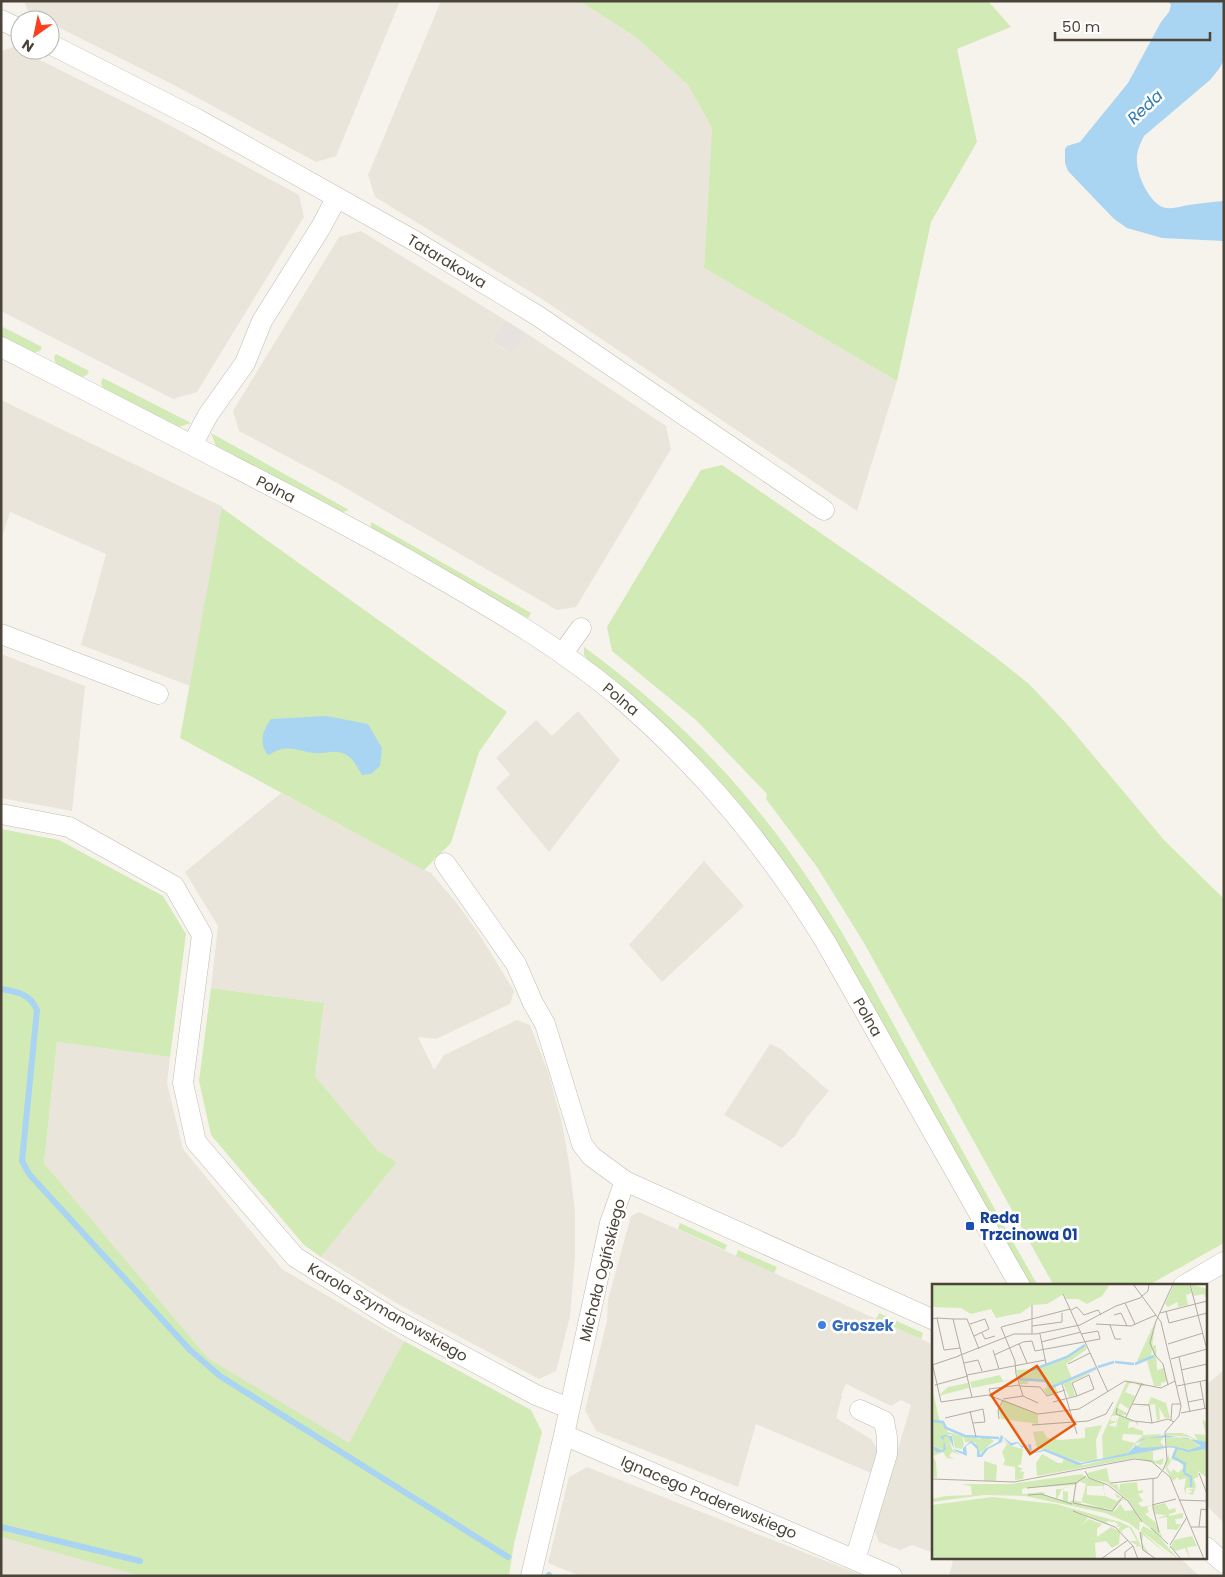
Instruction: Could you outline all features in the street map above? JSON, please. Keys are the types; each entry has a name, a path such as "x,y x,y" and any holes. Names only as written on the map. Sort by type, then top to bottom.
{"street":[{"name":"Tatarakowa","path":"60,49 197,119 413,240 538,316 824,510"},
{"path":"192,445 208,415 245,363 262,321 337,197"},
{"name":"Polna","path":"1,347 357,531 502,614 563,653 624,702 686,759 716,791 760,845 801,902 825,940 1019,1284"},
{"path":"563,653 582,628"},
{"path":"1,634 158,694"},
{"name":"Karola Szymanowskiego","path":"1,814 69,827 174,886 202,935 183,1083 196,1142 295,1257 392,1318 536,1395 569,1408"},
{"name":"Michała Ogińskiego","path":"445,863 516,964 533,1003 545,1024 582,1144 591,1156 625,1181 610,1223 531,1576"},
{"path":"625,1181 932,1319"},
{"path":"1186,1284 1224,1262"},
{"path":"855,1560 887,1454 888,1437 884,1421 860,1410"},
{"name":"Ignacego Paderewskiego","path":"564,1435 892,1576"},
{"path":"1208,1549 1224,1564"}],"shaded area":[{"path":"24,1 400,1 336,156 316,162 174,85 60,28 60,10 28,10"},
{"path":"441,1 580,1 637,38 688,85 712,128 704,268 897,381 857,511 542,299 375,197 368,175"},
{"path":"10,48 10,60 40,60 158,119 299,195 304,217 197,392 173,399 1,311 1,51"},
{"path":"361,231 505,320 492,341 502,348 512,354 526,333 666,426 671,449 576,607 557,610 337,483 239,431 233,411 339,237"},
{"path":"505,320 526,333 512,354 492,341"},
{"path":"1,400 223,507 190,686 81,645 106,554 10,512 1,541"},
{"path":"1,654 85,686 72,811 1,798"},
{"path":"578,711 620,760 549,852 496,788 510,774 496,758 536,720 552,736"},
{"path":"281,793 431,873 456,902 479,934 514,991 510,1004 436,1039 418,1037 434,1070 444,1055 517,1020 530,1025 548,1072 562,1123 575,1212 575,1257 570,1317 556,1371 539,1379 398,1304 321,1257 397,1162 378,1151 315,1076 324,1003 211,988 218,926 185,872"},
{"path":"704,861 744,906 662,982 629,945"},
{"path":"57,1042 170,1057 167,1083 183,1149 282,1269 404,1341 349,1444 208,1358 44,1163"},
{"path":"770,1044 781,1049 829,1091 807,1117 795,1136 782,1148 724,1115"},
{"path":"639,1212 932,1344 932,1552 912,1545 900,1550 879,1542 874,1530 911,1405 901,1400 891,1406 846,1384 841,1395 836,1418 871,1439 878,1450 871,1473 756,1424 738,1487 596,1431 585,1410 607,1321 608,1300 631,1216"},
{"path":"1224,1370 1224,1523 1208,1507 1208,1383"},
{"path":"587,1467 864,1576 580,1576 548,1563 569,1477"},
{"path":"1,1537 69,1555 141,1576 1,1576"},
{"path":"951,1560 1182,1560 1199,1576 949,1576 953,1561"}],"green space":[{"path":"580,1 988,1 1011,27 957,49 977,142 931,222 897,381 704,268 712,128 688,85 637,38"},
{"path":"3,327 42,347 40,351 33,353 3,338 1,334"},
{"path":"56,354 89,371 87,375 80,378 56,365 54,357"},
{"path":"103,378 191,423 179,427 175,426 103,389 101,382"},
{"path":"211,433 349,510 343,512 216,446"},
{"path":"722,465 903,590 994,656 1029,684 1066,723 1164,840 1224,899 1224,1243 1151,1284 1053,1284 864,943 817,867 766,799 767,794 696,720 612,651 607,627 701,470"},
{"path":"222,508 507,712 479,752 451,843 424,870 180,738"},
{"path":"371,522 531,613 528,618 371,528"},
{"path":"584,647 648,698 678,725 735,783 786,846 827,908 861,965 1037,1284 1030,1284 815,906 790,870 751,818 708,768 584,655"},
{"path":"1,829 59,840 163,896 186,934 170,1057 57,1042 44,1163 208,1358 349,1443 404,1341 531,1410 542,1432 514,1544 509,1576 141,1576 1,1537"},
{"path":"211,988 324,1003 315,1076 378,1151 397,1162 321,1257 304,1245 211,1135 199,1081"},
{"path":"680,1223 727,1245 725,1250 678,1229"},
{"path":"738,1250 777,1267 774,1273 736,1256"},
{"path":"879,1313 923,1333 921,1339 876,1319"}],"water":[{"name":"Reda","path":"1168,1 1224,1 1224,60 1210,80 1144,136 1137,158 1139,175 1150,196 1160,206 1166,208 1224,201 1224,241 1162,238 1127,228 1114,219 1068,171 1065,163 1065,149 1067,146 1080,142 1128,83 1161,22 1169,12 1171,5"},
{"path":"326,716 368,724 382,748 380,766 371,774 362,775 355,763 345,754 341,753 314,753 281,749 269,755 267,754 263,745 263,736 271,719"}],"waterway":[{"path":"1,989 22,994 34,1004 37,1010 22,1161 29,1174 190,1350 220,1376 508,1557"},
{"path":"1,1527 140,1561"}],"place":[{"name":"Reda Trzcinowa 01","path":"970,1226"},
{"name":"Groszek","path":"822,1325"}]}
